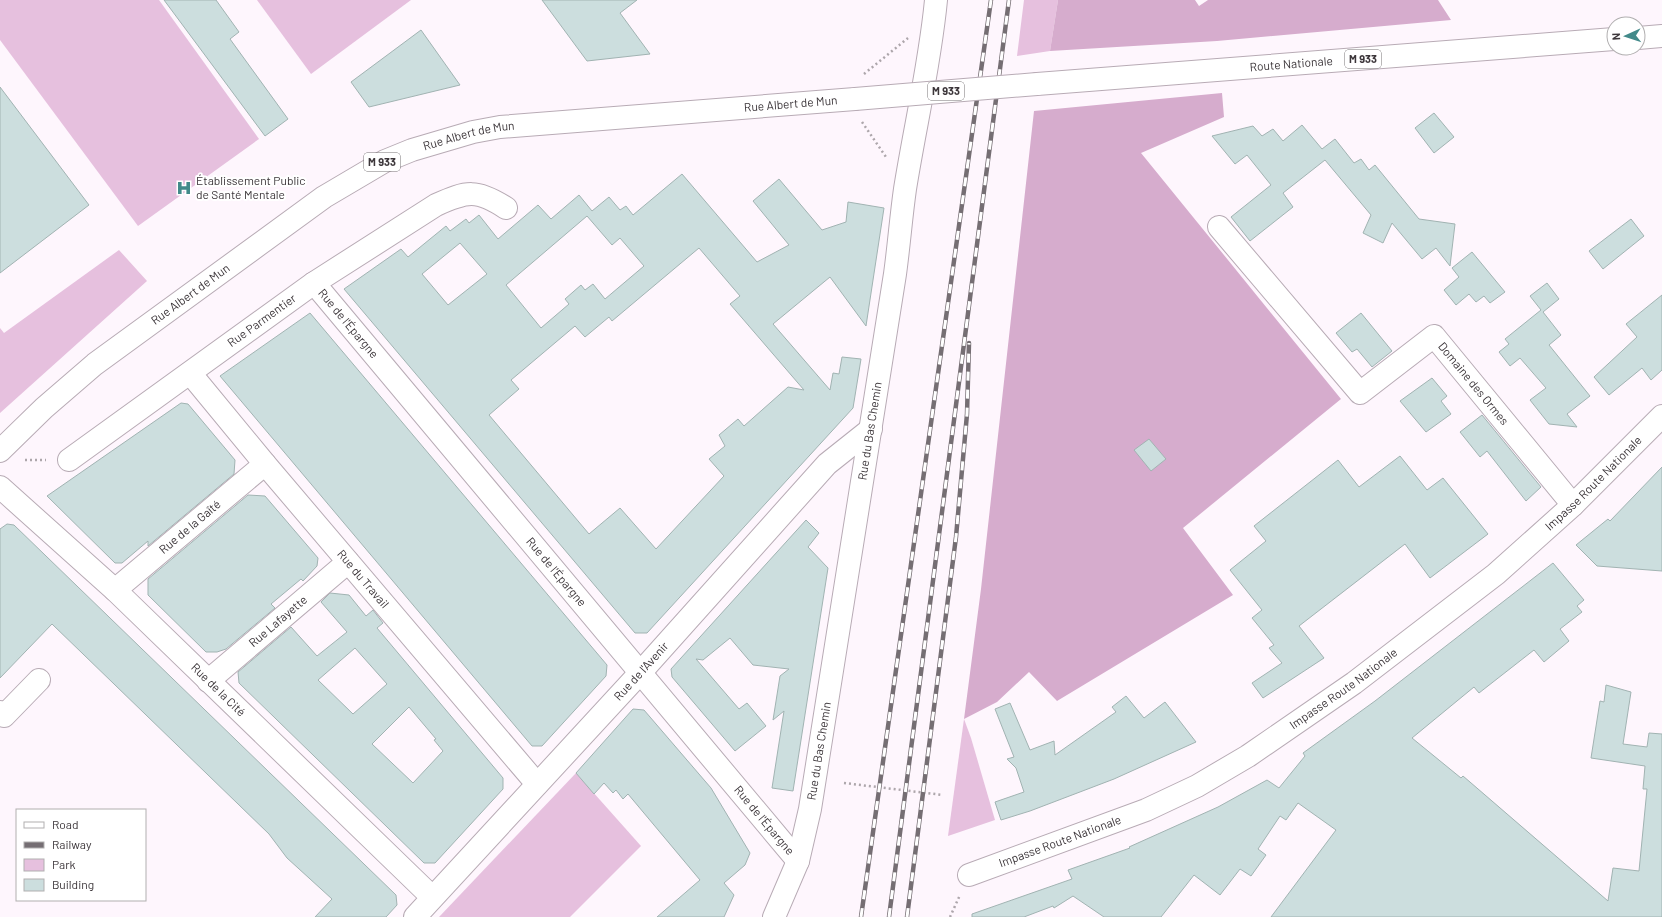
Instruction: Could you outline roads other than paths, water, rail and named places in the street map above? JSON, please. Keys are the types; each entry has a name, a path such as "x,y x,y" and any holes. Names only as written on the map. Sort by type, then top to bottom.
{"street":[{"name":"Rue du Bas Chemin","path":"774,917 798,861 810,809 895,274 905,189 929,58 936,0"},
{"path":"1646,37 1662,36"},
{"name":"Route Nationale","path":"1037,84 1606,40"},
{"name":"Rue Albert de Mun","path":"9,455 44,408 95,364 324,197 385,161 444,140 506,126 1037,84"},
{"name":"Rue Parmentier","path":"69,460 314,283 436,205 455,196 474,193 488,196 506,208"},
{"name":"Domaine des Ormes","path":"1219,227 1360,393 1434,336 1573,505"},
{"name":"Rue de l'Épargne","path":"314,283 798,861"},
{"name":"Rue du Travail","path":"190,373 265,464 537,784"},
{"name":"Impasse Route Nationale","path":"969,875 1146,810 1223,772 1338,695 1496,574 1573,505 1662,416"},
{"name":"Rue de l'Avenir","path":"415,917 640,673 827,464 871,429"},
{"name":"Rue de la Gaîté","path":"115,590 265,464"},
{"name":"Rue de la Cité","path":"0,487 115,590 432,897"},
{"name":"Rue Lafayette","path":"208,681 348,562"},
{"path":"0,712 4,716 39,680"}],"railway":[{"path":"861,917 991,0"},
{"path":"889,917 1009,0"},
{"path":"907,917 956,537 967,414 969,343"}],"place":[{"name":"Établissement Public de Santé Mentale","path":"184,188"}]}
